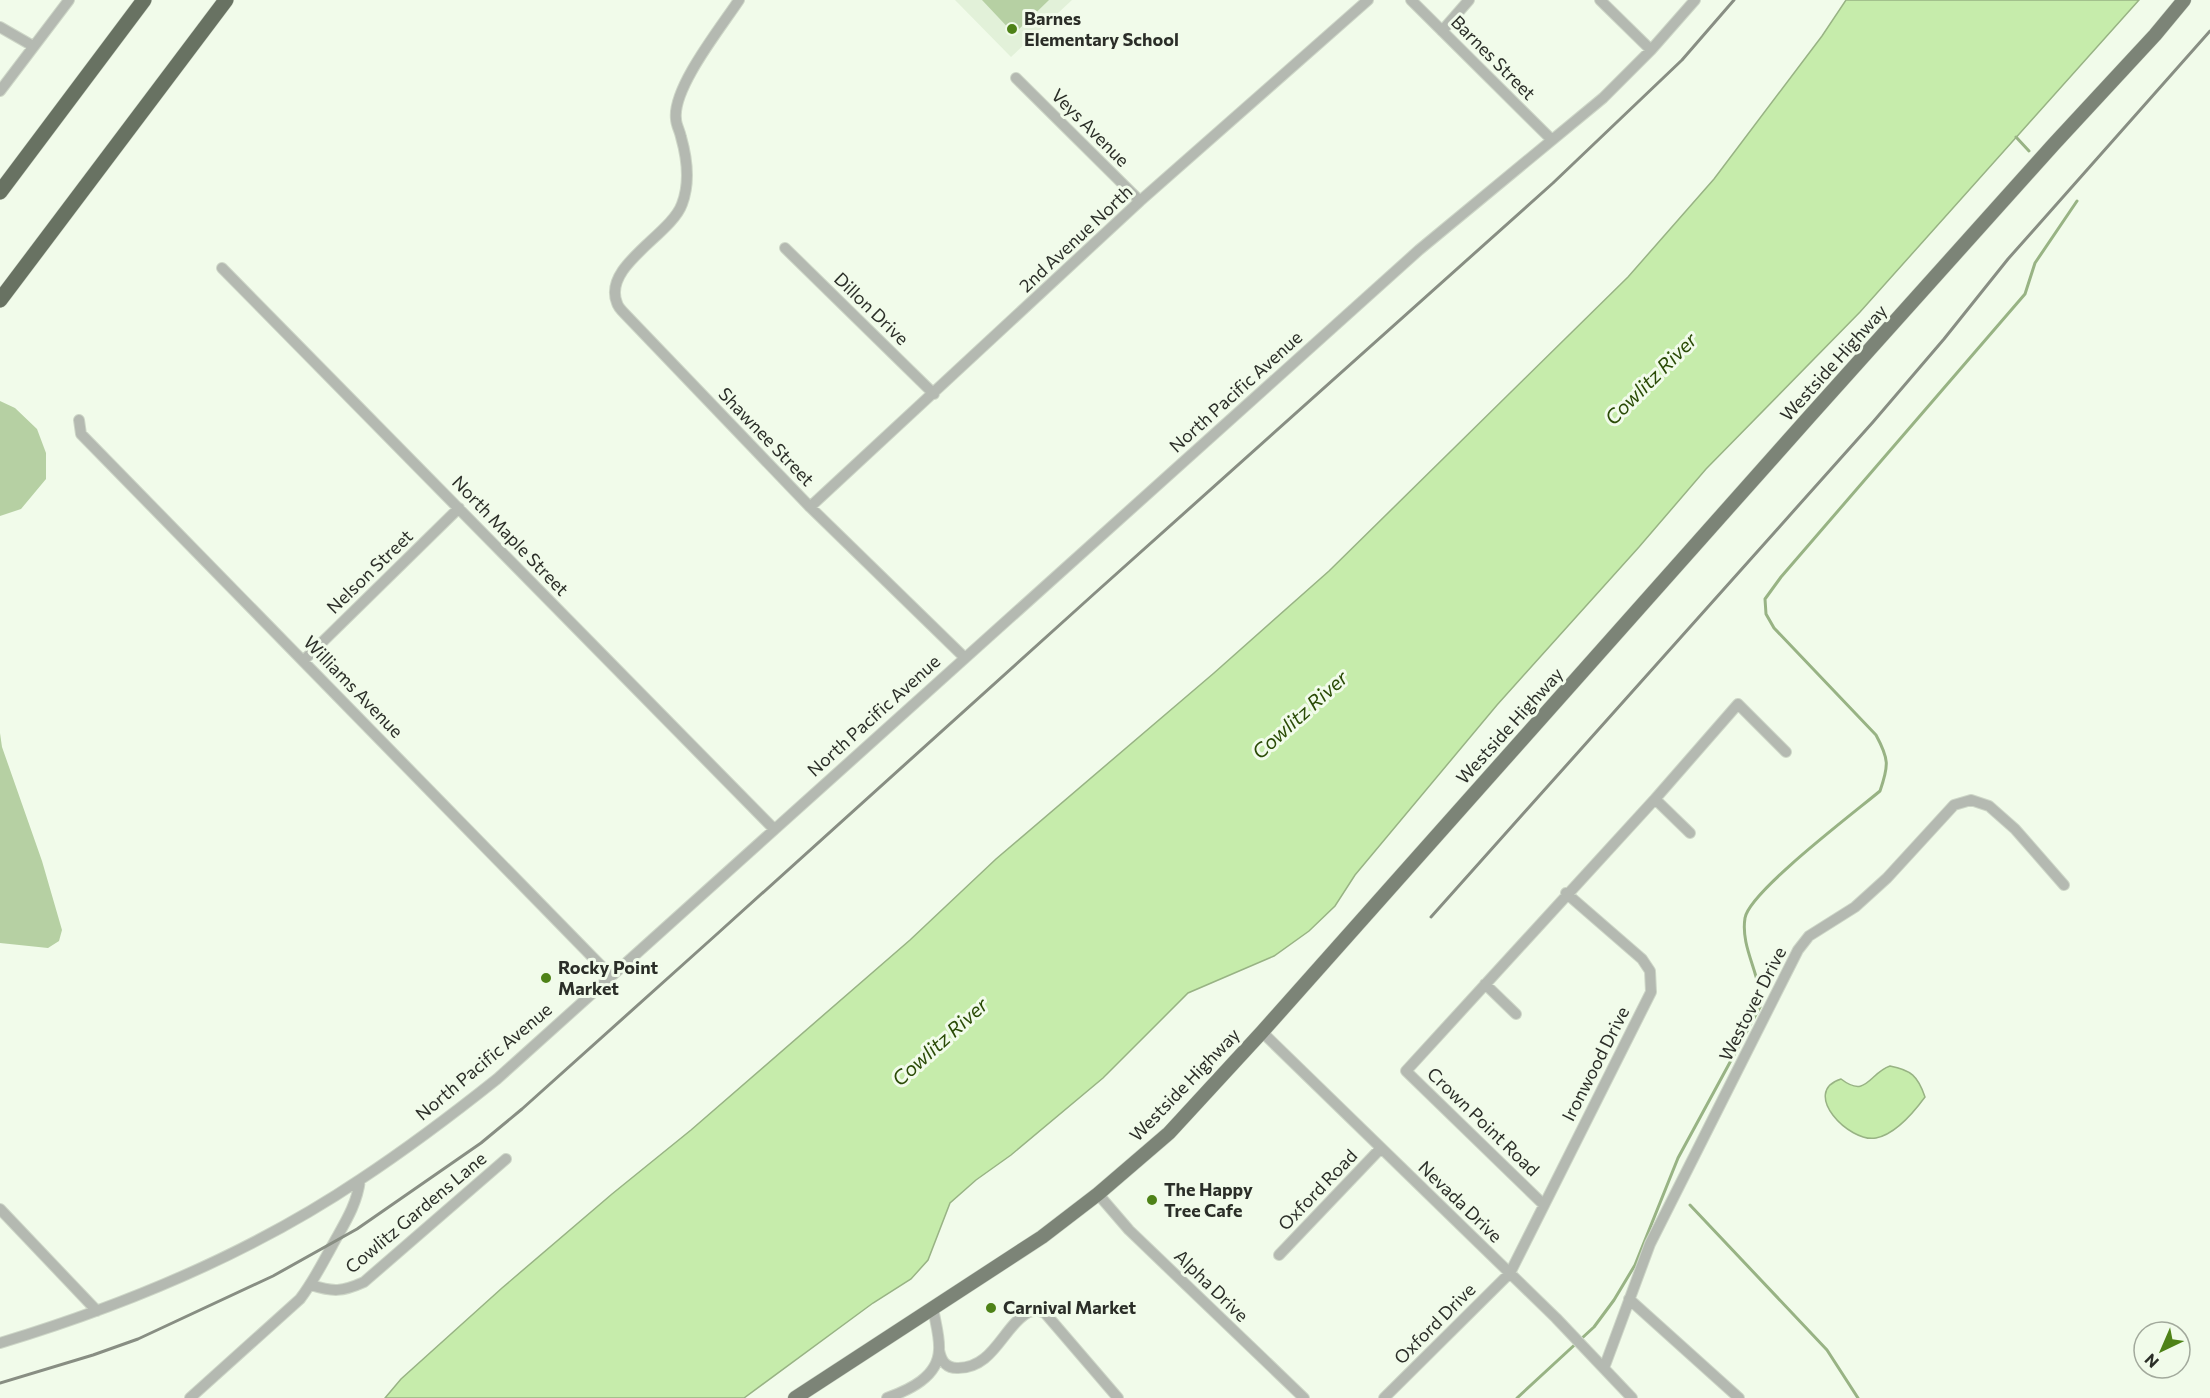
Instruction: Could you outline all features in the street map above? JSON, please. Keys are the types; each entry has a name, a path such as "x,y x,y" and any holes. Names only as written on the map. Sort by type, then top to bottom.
{"highway":[{"path":"0,192 144,0"},
{"path":"0,300 226,0"}],"main road":[{"name":"Westside Highway","path":"795,1398 1042,1237 1098,1194 1169,1133 1262,1032 2184,0"}],"street":[{"path":"0,91 69,0"},
{"name":"Shawnee Street","path":"740,0 687,78 678,100 675,118 682,139 687,170 686,190 681,207 618,276 615,288 616,302 810,507 964,657"},
{"name":"2nd Avenue North","path":"810,507 1140,201 1368,0"},
{"name":"Barnes Street","path":"1411,0 1552,140"},
{"path":"1443,30 1468,0"},
{"path":"1600,0 1651,50"},
{"name":"North Pacific Avenue","path":"0,1343 97,1311 225,1257 360,1180 449,1117 497,1079 773,828 1419,250 1603,98 1651,50 1695,0"},
{"path":"0,27 33,46"},
{"name":"Veys Avenue","path":"1016,78 1140,201"},
{"name":"Dillon Drive","path":"785,248 934,394"},
{"name":"North Maple Street","path":"222,268 773,828"},
{"name":"Williams Avenue","path":"79,420 81,434 610,975"},
{"name":"Nelson Street","path":"304,660 459,508"},
{"name":"Crown Point Road","path":"1543,1204 1406,1071 1566,893 1655,799 1738,704 1786,752"},
{"path":"1655,799 1690,833"},
{"name":"Westover Drive","path":"1604,1368 1650,1244 1798,950 1809,936 1855,907 1887,878 1954,805 1971,800 1989,806 2014,829 2064,885"},
{"name":"Ironwood Drive","path":"1510,1274 1651,992 1650,971 1642,959 1566,893"},
{"path":"1485,984 1515,1014"},
{"name":"Nevada Drive","path":"1262,1032 1510,1274 1632,1398"},
{"name":"Oxford Road","path":"1279,1255 1381,1148"},
{"name":"Cowlitz Gardens Lane","path":"311,1285 331,1291 348,1290 364,1282 506,1159"},
{"path":"190,1398 286,1313 311,1285 352,1211 360,1180"},
{"name":"Alpha Drive","path":"1098,1194 1129,1230 1297,1396"},
{"path":"0,1209 97,1311"},
{"name":"Oxford Drive","path":"1384,1398 1510,1274"},
{"path":"1629,1299 1739,1398"},
{"path":"933,1308 939,1350 943,1361 949,1366 960,1368 974,1365 998,1346 1022,1317 1032,1311 1041,1311 1118,1398"},
{"path":"887,1398 908,1390 925,1378 934,1365 939,1350"}],"shaded area":[{"name":"Barnes Elementary School","path":"955,0 1072,0 1011,57"},
{"path":"982,0 1049,0 1014,34"},
{"path":"0,401 15,408 37,429 46,453 46,479 21,509 0,516"},
{"path":"0,733 2,747 42,861 62,930 59,941 48,948 0,943"}],"water":[{"name":"Cowlitz River","path":"1846,0 2139,0 1860,312 1706,469 1497,705 1355,875 1335,906 1309,931 1274,956 1188,993 1103,1078 950,1203 928,1260 911,1279 873,1303 744,1398 385,1398 401,1379 502,1288 691,1130 910,940 996,859 1214,673 1329,571 1628,277 1714,179 1822,36"},
{"path":"1890,1066 1913,1075 1920,1084 1925,1097 1904,1122 1883,1136 1865,1137 1853,1133 1833,1115 1827,1105 1825,1094 1830,1085 1841,1079 1850,1084 1862,1086"}],"waterway":[{"path":"2016,137 2029,151"},
{"path":"1517,1398 1594,1327 1614,1300 1635,1265 1678,1158 1760,1007 1758,985 1744,929 1745,918 1751,906 1783,872 1880,791 1883,782 1886,762 1876,735 1774,628 1766,614 1765,599 1781,577 2025,294 2035,263 2077,201"},
{"path":"1690,1205 1827,1350 1858,1398"}],"railway":[{"path":"0,1383 138,1339 273,1276 357,1229 481,1143 522,1109 1553,183 1682,60 1734,0"},
{"path":"1431,917 1873,422 2008,259 2210,31"}],"place":[{"name":"Barnes Elementary School","path":"1012,29"},
{"name":"Rocky Point Market","path":"546,978"},
{"name":"The Happy Tree Cafe","path":"1152,1200"},
{"name":"Carnival Market","path":"991,1308"}]}
